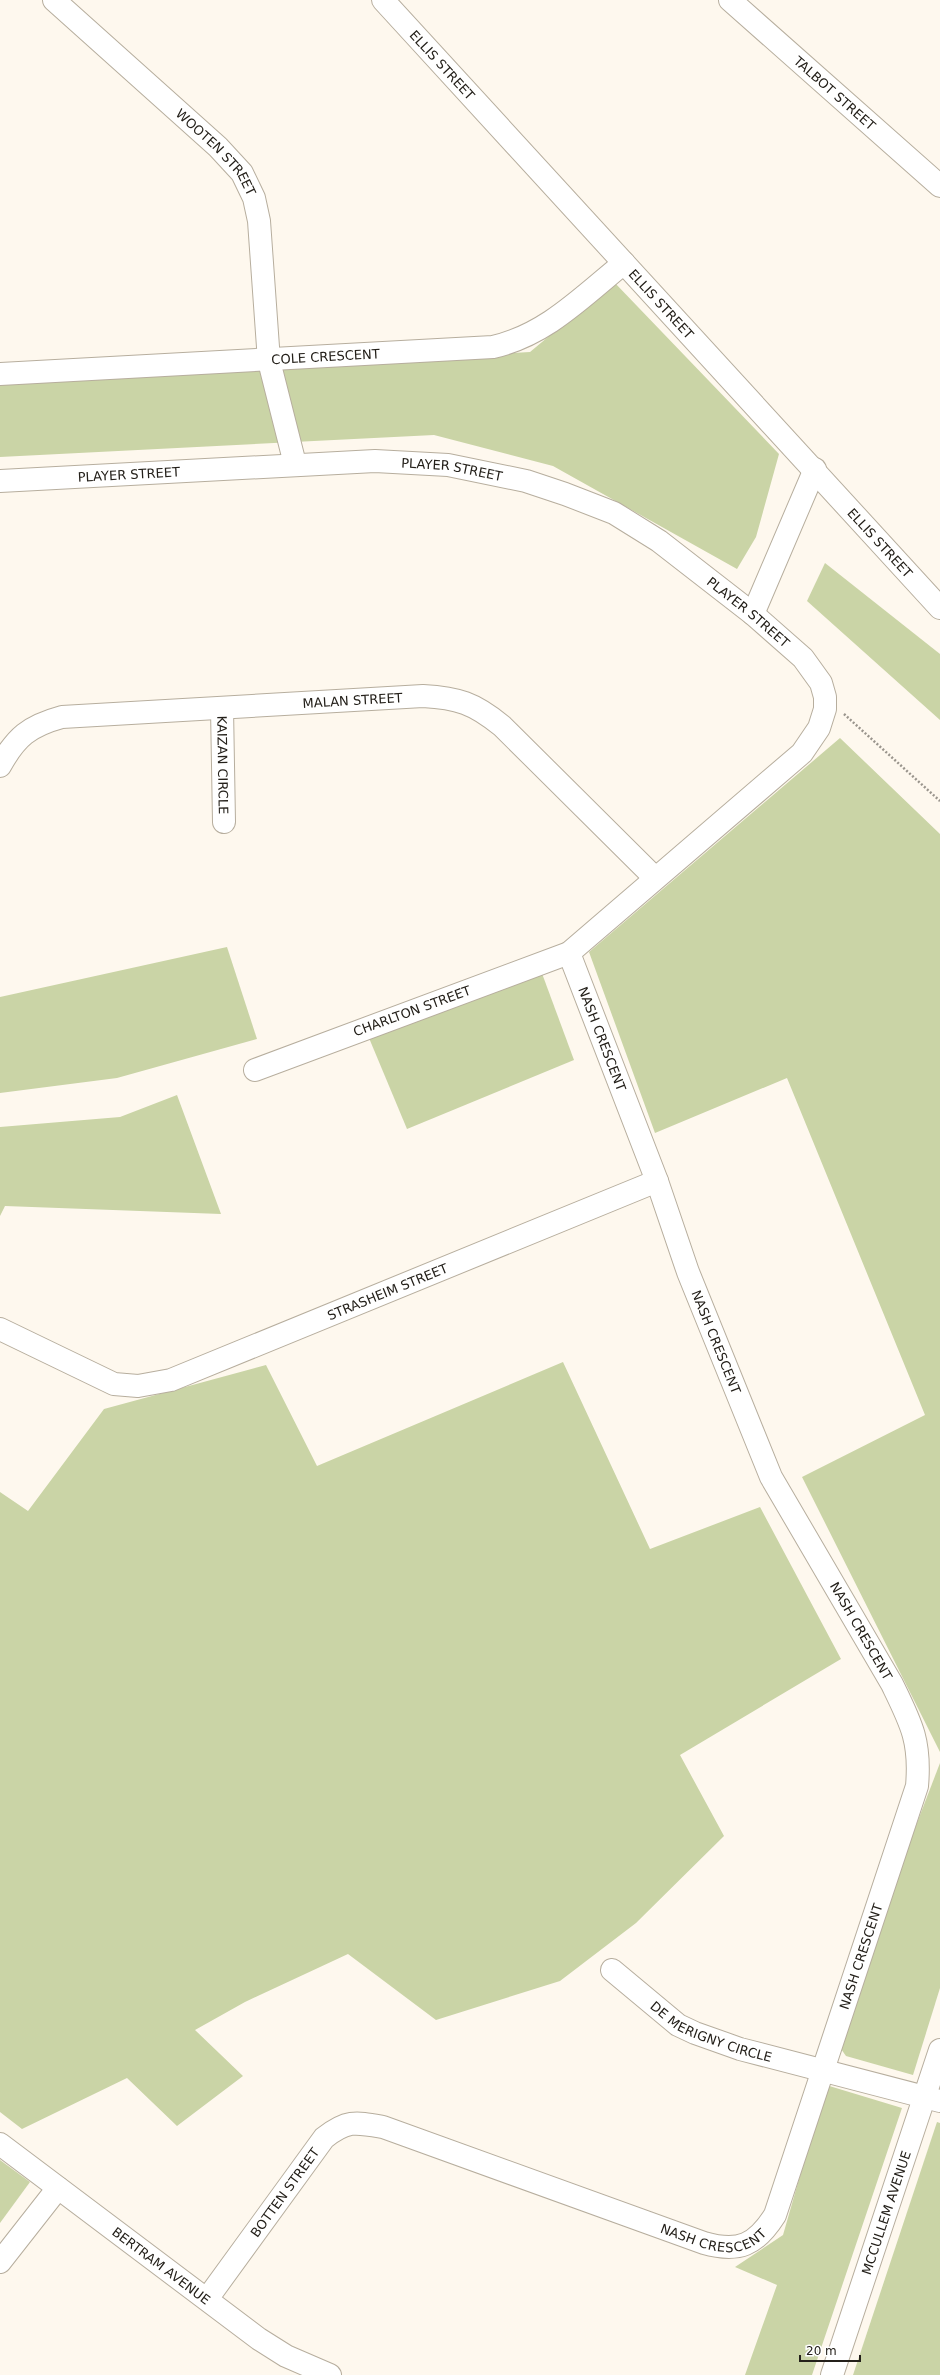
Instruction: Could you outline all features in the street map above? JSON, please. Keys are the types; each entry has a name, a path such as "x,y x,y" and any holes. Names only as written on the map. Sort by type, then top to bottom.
{"street":[{"name":"WOOTEN STREET","path":"54,0 218,147 242,173 254,198 259,221 269,361 295,464"},
{"name":"ELLIS STREET","path":"383,0 940,608"},
{"name":"TALBOT STREET","path":"730,0 940,186"},
{"name":"COLE CRESCENT","path":"0,374 471,350 507,344 522,339 547,326 624,263"},
{"name":"PLAYER STREET","path":"0,481 295,464 374,461 448,465 532,483 614,513 659,541 753,614 803,658 821,683 825,697"},
{"path":"753,614 815,470"},
{"name":"MALAN STREET","path":"0,766 8,751 23,733 42,722 62,717 423,696 465,701 483,710 502,726 655,878"},
{"path":"569,953 802,753 820,728 825,709 825,697"},
{"name":"KAIZAN CIRCLE","path":"222,708 224,822"},
{"name":"CHARLTON STREET","path":"255,1070 569,953"},
{"name":"NASH CRESCENT","path":"383,2127 704,2243 721,2248 739,2246 752,2242 764,2232 775,2215 822,2069 917,1786 919,1761 917,1743 908,1717 892,1684 771,1476 688,1272 657,1181 569,953"},
{"name":"STRASHEIM STREET","path":"0,1329 114,1384 138,1386 171,1380 657,1181"},
{"name":"DE MERIGNY CIRCLE","path":"612,1970 678,2025 695,2033 740,2049 822,2069 932,2099"},
{"name":"MCCULLEM AVENUE","path":"832,2375 932,2099 940,2050"},
{"name":"BOTTEN STREET","path":"207,2299 324,2138 338,2126 358,2123 383,2127"},
{"name":"BERTRAM AVENUE","path":"0,2144 258,2339 286,2356 330,2375"},
{"path":"0,2262 58,2188"}],"path":[{"path":"825,697 940,802"}],"green space":[{"path":"614,282 779,454 756,537 737,569 553,466 434,435 0,457 0,382 530,352"},
{"path":"825,563 940,654 940,720 807,601"},
{"path":"840,738 940,834 940,1752 802,1477 925,1415 787,1078 655,1133 589,952"},
{"path":"227,947 257,1039 117,1078 0,1093 0,997"},
{"path":"540,968 574,1060 407,1129 369,1038"},
{"path":"177,1095 221,1214 5,1206 0,1216 0,1127 120,1117"},
{"path":"563,1362 650,1549 760,1507 841,1659 680,1755 724,1836 636,1923 560,1981 436,2020 348,1954 245,2002 195,2030 243,2076 177,2126 127,2078 22,2129 0,2112 0,1492 28,1511 104,1409 266,1365 317,1466"},
{"path":"940,1763 940,1988 913,2075 846,2056 834,2039"},
{"path":"826,2085 902,2108 812,2375 745,2375 777,2285 735,2267 783,2235"},
{"path":"937,2122 940,2123 940,2375 853,2375"},
{"path":"0,2160 30,2182 0,2223"}]}
